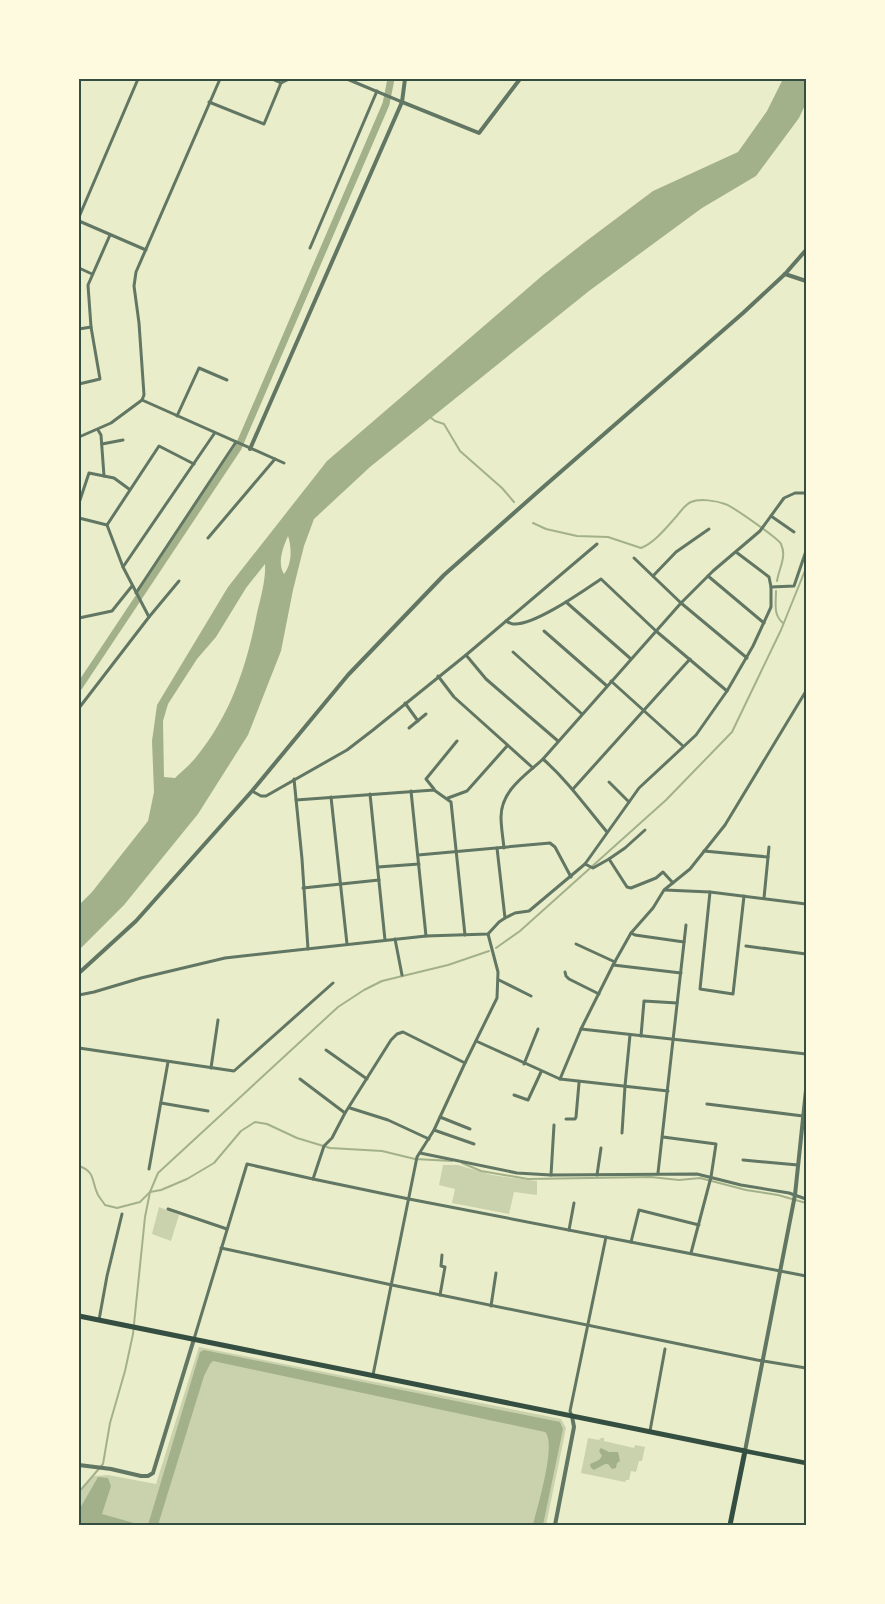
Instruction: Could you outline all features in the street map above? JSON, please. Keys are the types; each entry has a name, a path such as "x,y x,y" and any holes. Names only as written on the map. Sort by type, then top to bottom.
{"main road":[{"path":"79,1316 806,1463"},
{"path":"730,1525 745,1451"}],"street":[{"path":"79,217 138,79"},
{"path":"79,437 111,423 142,400 144,395 139,323 134,286 136,272 220,79"},
{"path":"272,79 281,83"},
{"path":"209,102 264,124 281,83 289,79"},
{"path":"347,79 479,133 520,79"},
{"path":"250,448 402,102 405,79"},
{"path":"310,248 377,91"},
{"path":"79,221 146,250"},
{"path":"79,384 100,380 87,293 92,274 110,235"},
{"path":"79,973 136,920 252,791 348,675 444,576 786,274 806,250"},
{"path":"79,268 92,274"},
{"path":"786,274 806,281"},
{"path":"79,329 91,327"},
{"path":"177,416 199,368 227,380"},
{"path":"142,400 284,464"},
{"path":"98,430 101,435 104,476"},
{"path":"123,567 214,434"},
{"path":"102,444 122,440"},
{"path":"136,594 237,443"},
{"path":"107,524 159,446 194,464"},
{"path":"208,538 274,459"},
{"path":"79,503 89,473 114,478 129,489"},
{"path":"504,848 501,818 504,802 526,772 543,759 681,603 708,576 762,530 784,498 796,493 806,493"},
{"path":"771,516 794,532"},
{"path":"79,518 107,524"},
{"path":"107,524 123,567 149,617"},
{"path":"654,576 676,552 709,529"},
{"path":"252,791 261,796 266,796 346,750 466,655 597,544"},
{"path":"79,995 226,958 426,936 488,934 505,918 515,913 529,911 586,865 607,832 640,788 696,734 727,691 747,658 771,607 771,587 769,577 736,552"},
{"path":"771,587 794,586 806,552"},
{"path":"634,558 681,603 747,658"},
{"path":"708,576 764,623"},
{"path":"506,621 513,624 530,621 566,602 601,579 656,631 727,691"},
{"path":"79,708 179,581"},
{"path":"79,618 112,611 132,586"},
{"path":"566,602 630,659"},
{"path":"544,631 607,686"},
{"path":"514,652 582,714"},
{"path":"466,655 486,679 558,741"},
{"path":"574,789 690,659"},
{"path":"438,676 454,697 533,768"},
{"path":"611,681 683,746"},
{"path":"560,1079 581,1029 631,933 653,908 664,890 690,869 725,825 806,691"},
{"path":"405,703 418,721"},
{"path":"409,728 426,714"},
{"path":"456,741 426,779 434,790 452,802 465,935"},
{"path":"448,798 466,791 507,746"},
{"path":"543,759 574,789 607,832"},
{"path":"294,779 308,949"},
{"path":"609,782 630,802"},
{"path":"296,800 434,790"},
{"path":"412,791 426,936"},
{"path":"370,794 385,940"},
{"path":"332,797 347,944"},
{"path":"586,865 593,868 625,848 645,830"},
{"path":"418,856 550,844 555,848 570,877"},
{"path":"764,898 769,847"},
{"path":"497,848 505,918"},
{"path":"704,851 768,857"},
{"path":"608,859 627,887 631,888 656,878 663,872 673,883"},
{"path":"378,867 419,864"},
{"path":"303,888 379,880"},
{"path":"664,890 710,892 806,904"},
{"path":"710,892 700,989 733,994 744,896"},
{"path":"658,1173 686,925"},
{"path":"631,933 684,942"},
{"path":"373,1375 417,1157 434,1130 497,998 498,972 488,934"},
{"path":"394,939 402,975"},
{"path":"576,944 614,963 681,973"},
{"path":"746,946 806,954"},
{"path":"565,972 569,980 599,994"},
{"path":"499,980 531,996"},
{"path":"79,1048 234,1072 333,983"},
{"path":"640,1036 644,1001 677,1003"},
{"path":"211,1068 218,1020"},
{"path":"524,1064 538,1029"},
{"path":"581,1029 806,1054"},
{"path":"313,1179 323,1148 332,1138 345,1112 350,1108 396,1034 403,1032 465,1063"},
{"path":"622,1134 630,1035"},
{"path":"476,1041 560,1079 668,1091"},
{"path":"326,1050 367,1079"},
{"path":"149,1169 168,1062"},
{"path":"514,1095 528,1100 541,1072"},
{"path":"300,1079 345,1112"},
{"path":"566,1118 575,1119 576,1117 579,1082"},
{"path":"745,1451 795,1197 806,1090"},
{"path":"161,1103 208,1111"},
{"path":"707,1104 803,1116"},
{"path":"350,1108 388,1120 429,1138"},
{"path":"440,1117 470,1129"},
{"path":"551,1175 554,1125"},
{"path":"434,1130 474,1144"},
{"path":"662,1137 716,1144 712,1177 691,1253"},
{"path":"801,1142 806,1142"},
{"path":"597,1175 601,1148"},
{"path":"420,1153 504,1171 551,1175 697,1174 806,1199"},
{"path":"743,1160 798,1165"},
{"path":"79,1465 111,1469 141,1476 148,1476 153,1473 247,1164 409,1199 806,1276"},
{"path":"569,1230 574,1203"},
{"path":"168,1209 227,1229"},
{"path":"631,1242 639,1210 699,1225"},
{"path":"99,1320 107,1276 122,1214"},
{"path":"555,1525 574,1427 570,1411 606,1236"},
{"path":"221,1248 491,1306 806,1368"},
{"path":"440,1295 445,1267 441,1266 442,1255"},
{"path":"491,1306 496,1272"},
{"path":"650,1432 665,1349"}],"shaded area":[{"path":"783,79 806,79 806,103 799,118 756,176 702,208 589,291 370,467 314,519 304,546 293,590 281,651 248,735 198,814 124,905 79,950 79,905 92,892 148,821 154,792 152,741 157,705 228,587 327,461 543,275 585,242 653,191 738,152 767,111","holes":["288,536 290,546 289,566 284,574 281,560","265,564 263,588 248,651 243,670 228,706 209,740 195,759 175,778 164,777 163,721 168,704 197,659 216,637 246,588"]},
{"path":"443,1165 458,1165 492,1175 537,1181 537,1195 514,1192 509,1214 452,1203 455,1189 439,1185"},
{"path":"159,1207 179,1215 171,1241 152,1234"},
{"path":"199,1347 561,1419 566,1428 546,1525 79,1525 79,1494 93,1476 108,1475 156,1484"},
{"path":"204,1350 560,1422 563,1429 543,1525 533,1525 548,1462 548,1438 545,1432 213,1361 204,1376 158,1525 148,1525 200,1352"},
{"path":"588,1438 599,1440 604,1438 604,1441 634,1448 635,1445 645,1447 642,1461 639,1461 636,1472 631,1471 629,1480 625,1482 581,1473"},
{"path":"601,1448 609,1452 618,1452 620,1461 617,1463 616,1468 612,1469 608,1464 605,1464 594,1470 591,1468 590,1464 599,1460 602,1456 599,1451"},
{"path":"98,1477 108,1478 111,1486 102,1514 141,1525 79,1525 79,1510"}],"waterway":[{"path":"79,687 238,448 386,104 391,79"},
{"path":"430,417 444,424 460,451 502,488 514,502"},
{"path":"533,523 546,529 577,536 608,537 641,548 651,543 660,535 689,503 699,500 718,502 729,506 745,516 781,544 783,558 777,581"},
{"path":"496,948 520,931 666,800 732,732 781,630 806,568"},
{"path":"776,591 776,613 783,623"},
{"path":"79,1492 103,1464 110,1423 125,1371 133,1334 145,1217 150,1192 158,1173 338,1007 382,981 448,965 489,951"},
{"path":"79,1166 91,1174 98,1195 105,1205 117,1208 140,1202 150,1192 161,1190 187,1179 214,1163 241,1131 255,1122 267,1124 297,1138 330,1148 382,1151 415,1159 452,1161"},
{"path":"462,1163 481,1171 528,1179 651,1177 679,1180 700,1178 806,1203"}]}
